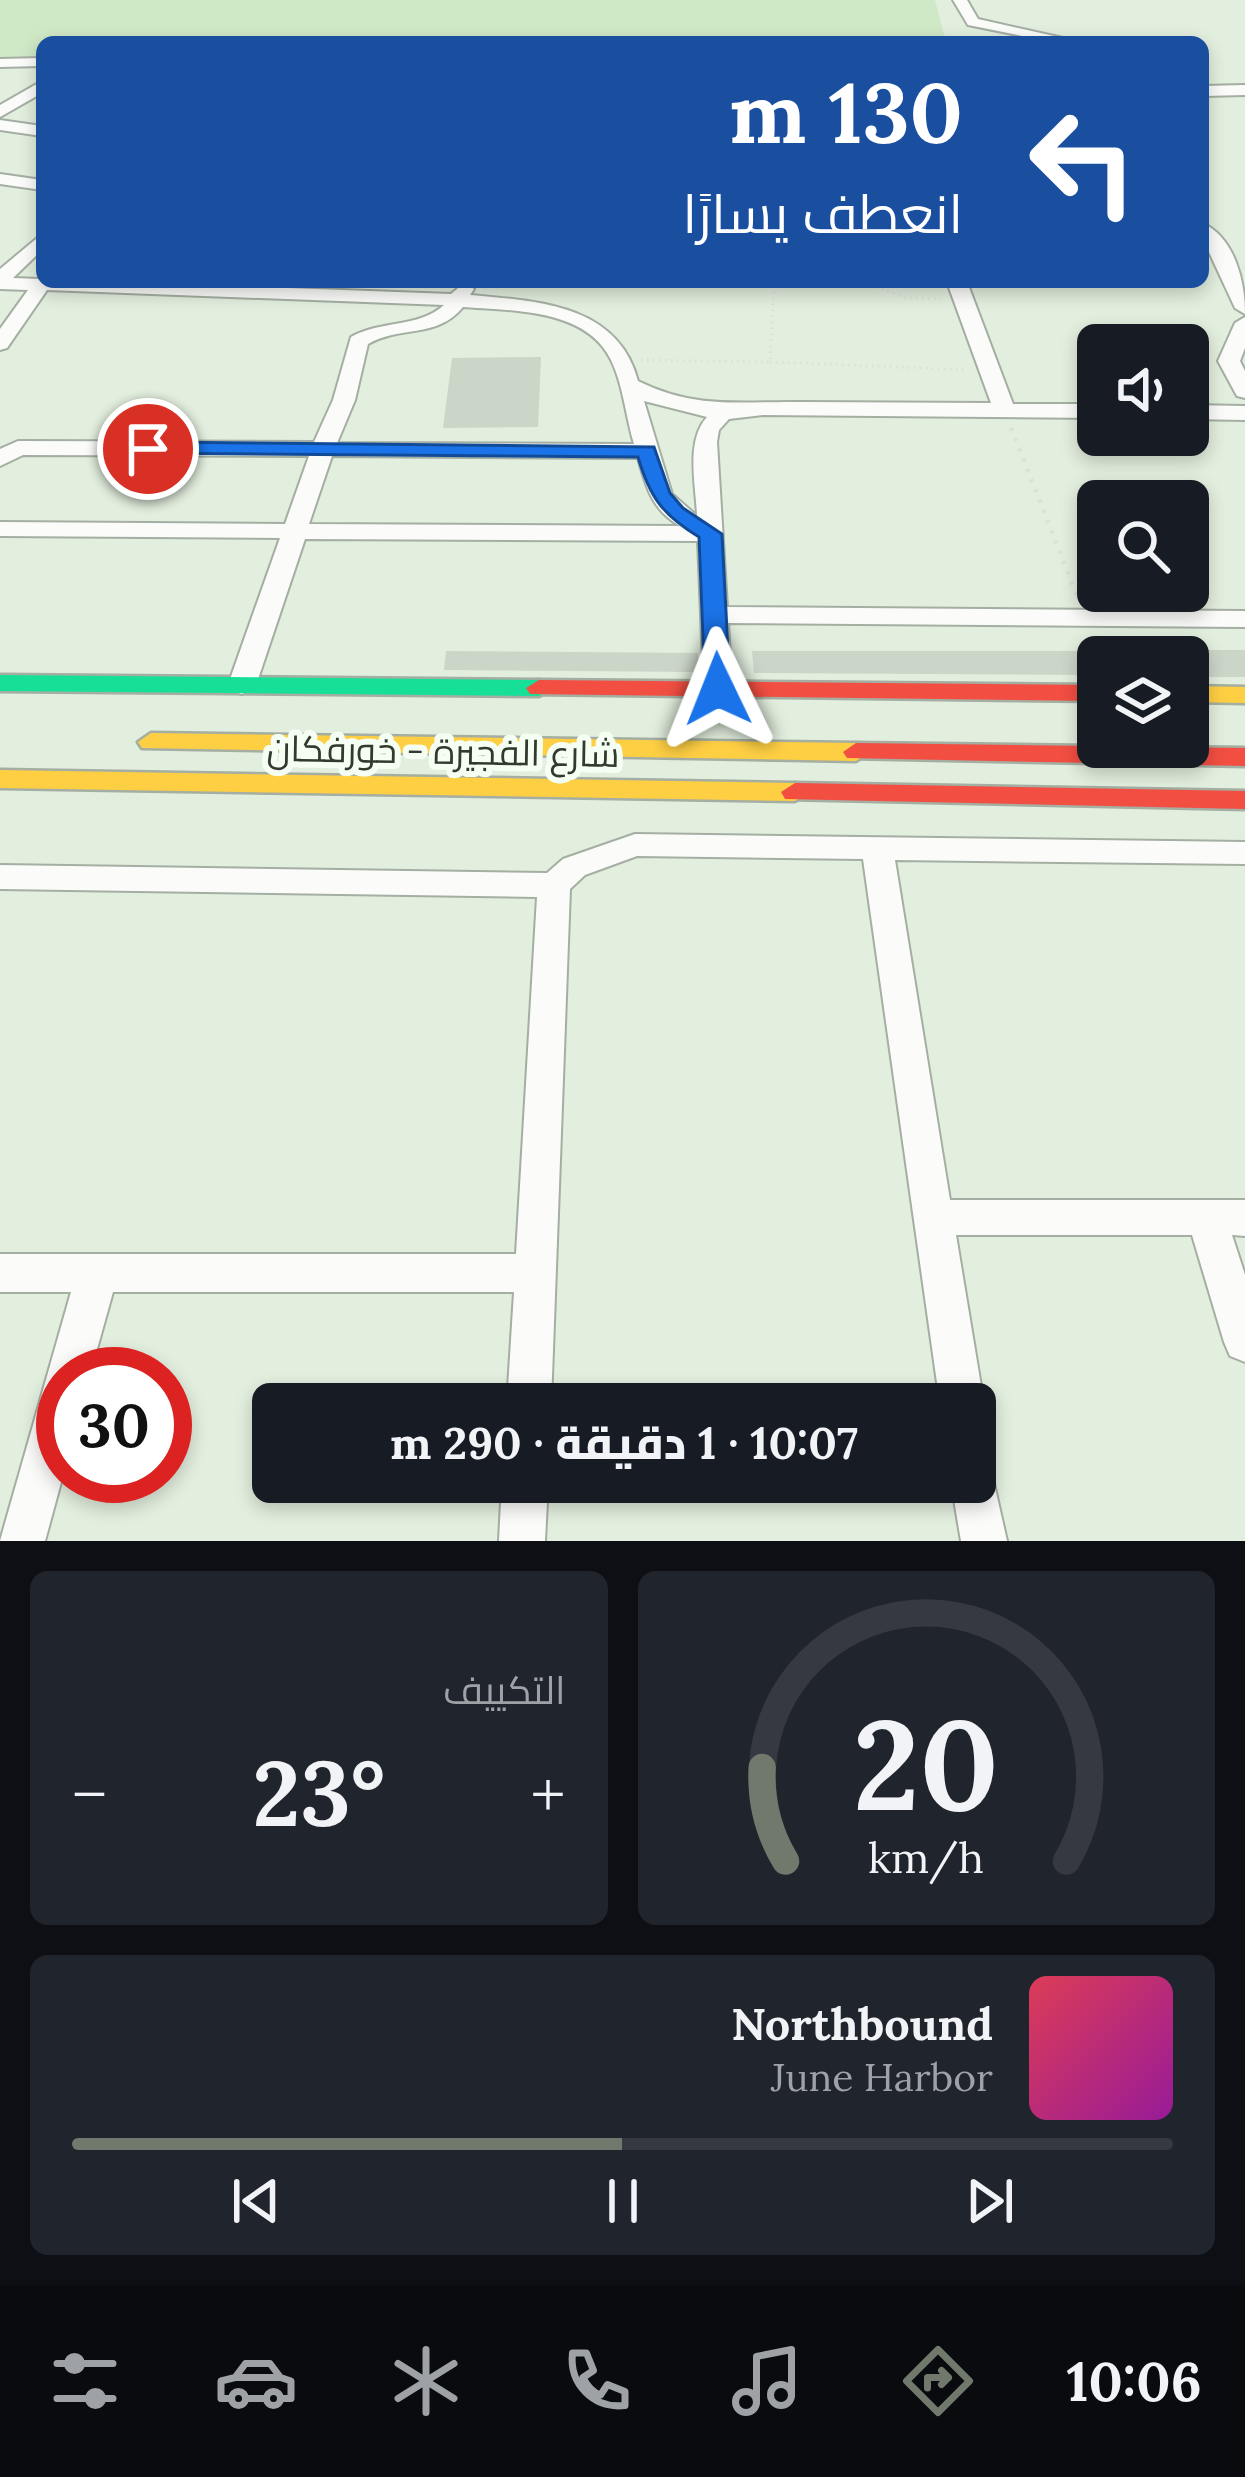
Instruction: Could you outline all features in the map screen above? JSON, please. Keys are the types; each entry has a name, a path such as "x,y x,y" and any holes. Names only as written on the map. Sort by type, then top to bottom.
{"main road":[{"path":"0,683 1077,693"},
{"path":"1209,694 1245,695"},
{"name":"شارع الفجيرة - خورفكان","path":"120,742 1245,758"},
{"name":"شارع الفجيرة - خورفكان","path":"0,778 1245,800"}],"street":[{"path":"959,0 973,22 1044,36"},
{"path":"0,63 36,62"},
{"path":"0,112 36,90"},
{"path":"1209,91 1245,91"},
{"path":"0,125 36,130"},
{"path":"0,179 36,184"},
{"path":"1209,237 1222,254 1245,308"},
{"path":"1222,254 1242,242"},
{"path":"0,281 36,246"},
{"path":"0,281 36,284"},
{"path":"0,344 39,288"},
{"path":"350,288 463,291 552,310 593,327 622,360 660,495 675,513 711,534"},
{"path":"552,310 559,288"},
{"path":"242,685 344,400 358,341 386,329 417,329 436,323 463,291"},
{"path":"961,291 1004,410"},
{"path":"1245,323 1229,361 1245,391"},
{"path":"628,385 659,400 722,413 763,408 1077,411"},
{"path":"1209,412 1245,412"},
{"path":"718,689 708,429 722,413"},
{"path":"6,446 647,451"},
{"path":"0,529 711,534"},
{"path":"715,615 1245,619"},
{"path":"0,877 554,885 574,867 635,845 1245,854"},
{"path":"877,848 959,1383"},
{"path":"530,1383 554,885"},
{"path":"934,1217 1226,1218 1245,1342"},
{"path":"0,1273 536,1273"},
{"path":"77,1347 97,1274"},
{"path":"22,1541 36,1491"},
{"path":"523,1541 524,1503"},
{"path":"977,1503 983,1541"}],"path":[{"path":"770,362 774,288"},
{"path":"880,288 905,298 961,291"},
{"path":"622,360 990,371"},
{"path":"1004,410 1085,618"}],"green space":[{"path":"0,0 935,0 944,36 36,36 36,57 0,59"}],"building":[{"path":"541,357 538,427 443,428 452,358"},
{"path":"1209,650 1245,650 1245,677 1209,677"},
{"path":"446,651 698,653 699,672 444,670"},
{"path":"752,651 1077,651 1077,675 754,673"}],"traffic: fast":[{"path":"0,683 539,688"}],"traffic: slow":[{"path":"1209,694 1245,695"},
{"path":"151,742 856,752"},
{"path":"0,779 795,792"}],"traffic: jam":[{"path":"539,688 1077,693"},
{"path":"856,752 1245,757"},
{"path":"795,792 1245,800"}],"route":[{"path":"148,449 647,451 660,495 675,513 711,534 718,689"}]}
